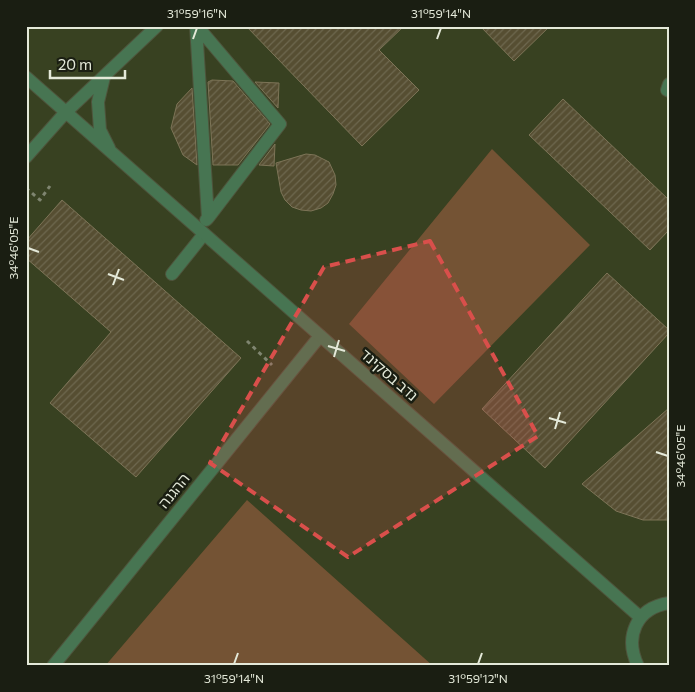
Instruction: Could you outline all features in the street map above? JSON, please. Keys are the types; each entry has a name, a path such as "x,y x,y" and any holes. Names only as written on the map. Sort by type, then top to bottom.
{"street":[{"path":"26,157 65,113 157,26"},
{"path":"196,26 208,218"},
{"path":"172,274 208,218 280,124 196,26"},
{"name":"נדב בסקינד","path":"26,77 640,617"},
{"path":"104,77 98,102 100,130 113,154"},
{"path":"669,84 667,90 669,91"},
{"name":"ההגנה","path":"53,666 320,336"},
{"path":"638,666 633,655 632,641 640,617 654,608 669,603"}],"path":[{"path":"26,188 40,200 50,186"},
{"path":"248,341 286,378"}],"highlighted area":[{"path":"430,241 538,436 348,557 210,463 324,267"}],"shaded area":[{"path":"26,26 669,26 669,666 26,666"},
{"path":"492,149 590,245 434,404 349,324"},
{"path":"247,500 433,666 105,666"}],"building":[{"path":"246,26 404,26 379,50 419,90 362,146"},
{"path":"480,26 550,26 514,61"},
{"path":"212,80 233,81 270,124 238,165 213,165 208,82"},
{"path":"255,82 279,83 278,108"},
{"path":"192,88 197,165 183,155 171,128 177,104"},
{"path":"563,99 669,200 669,230 650,250 529,135"},
{"path":"275,144 274,166 259,165"},
{"path":"306,154 315,155 329,162 335,175 336,185 328,203 321,208 311,211 292,207 285,200 281,192 276,163"},
{"path":"62,200 241,358 136,477 50,403 111,332 26,258 26,241"},
{"path":"607,273 669,330 669,333 545,468 482,409"},
{"path":"669,408 669,520 643,520 616,511 582,484"}]}
